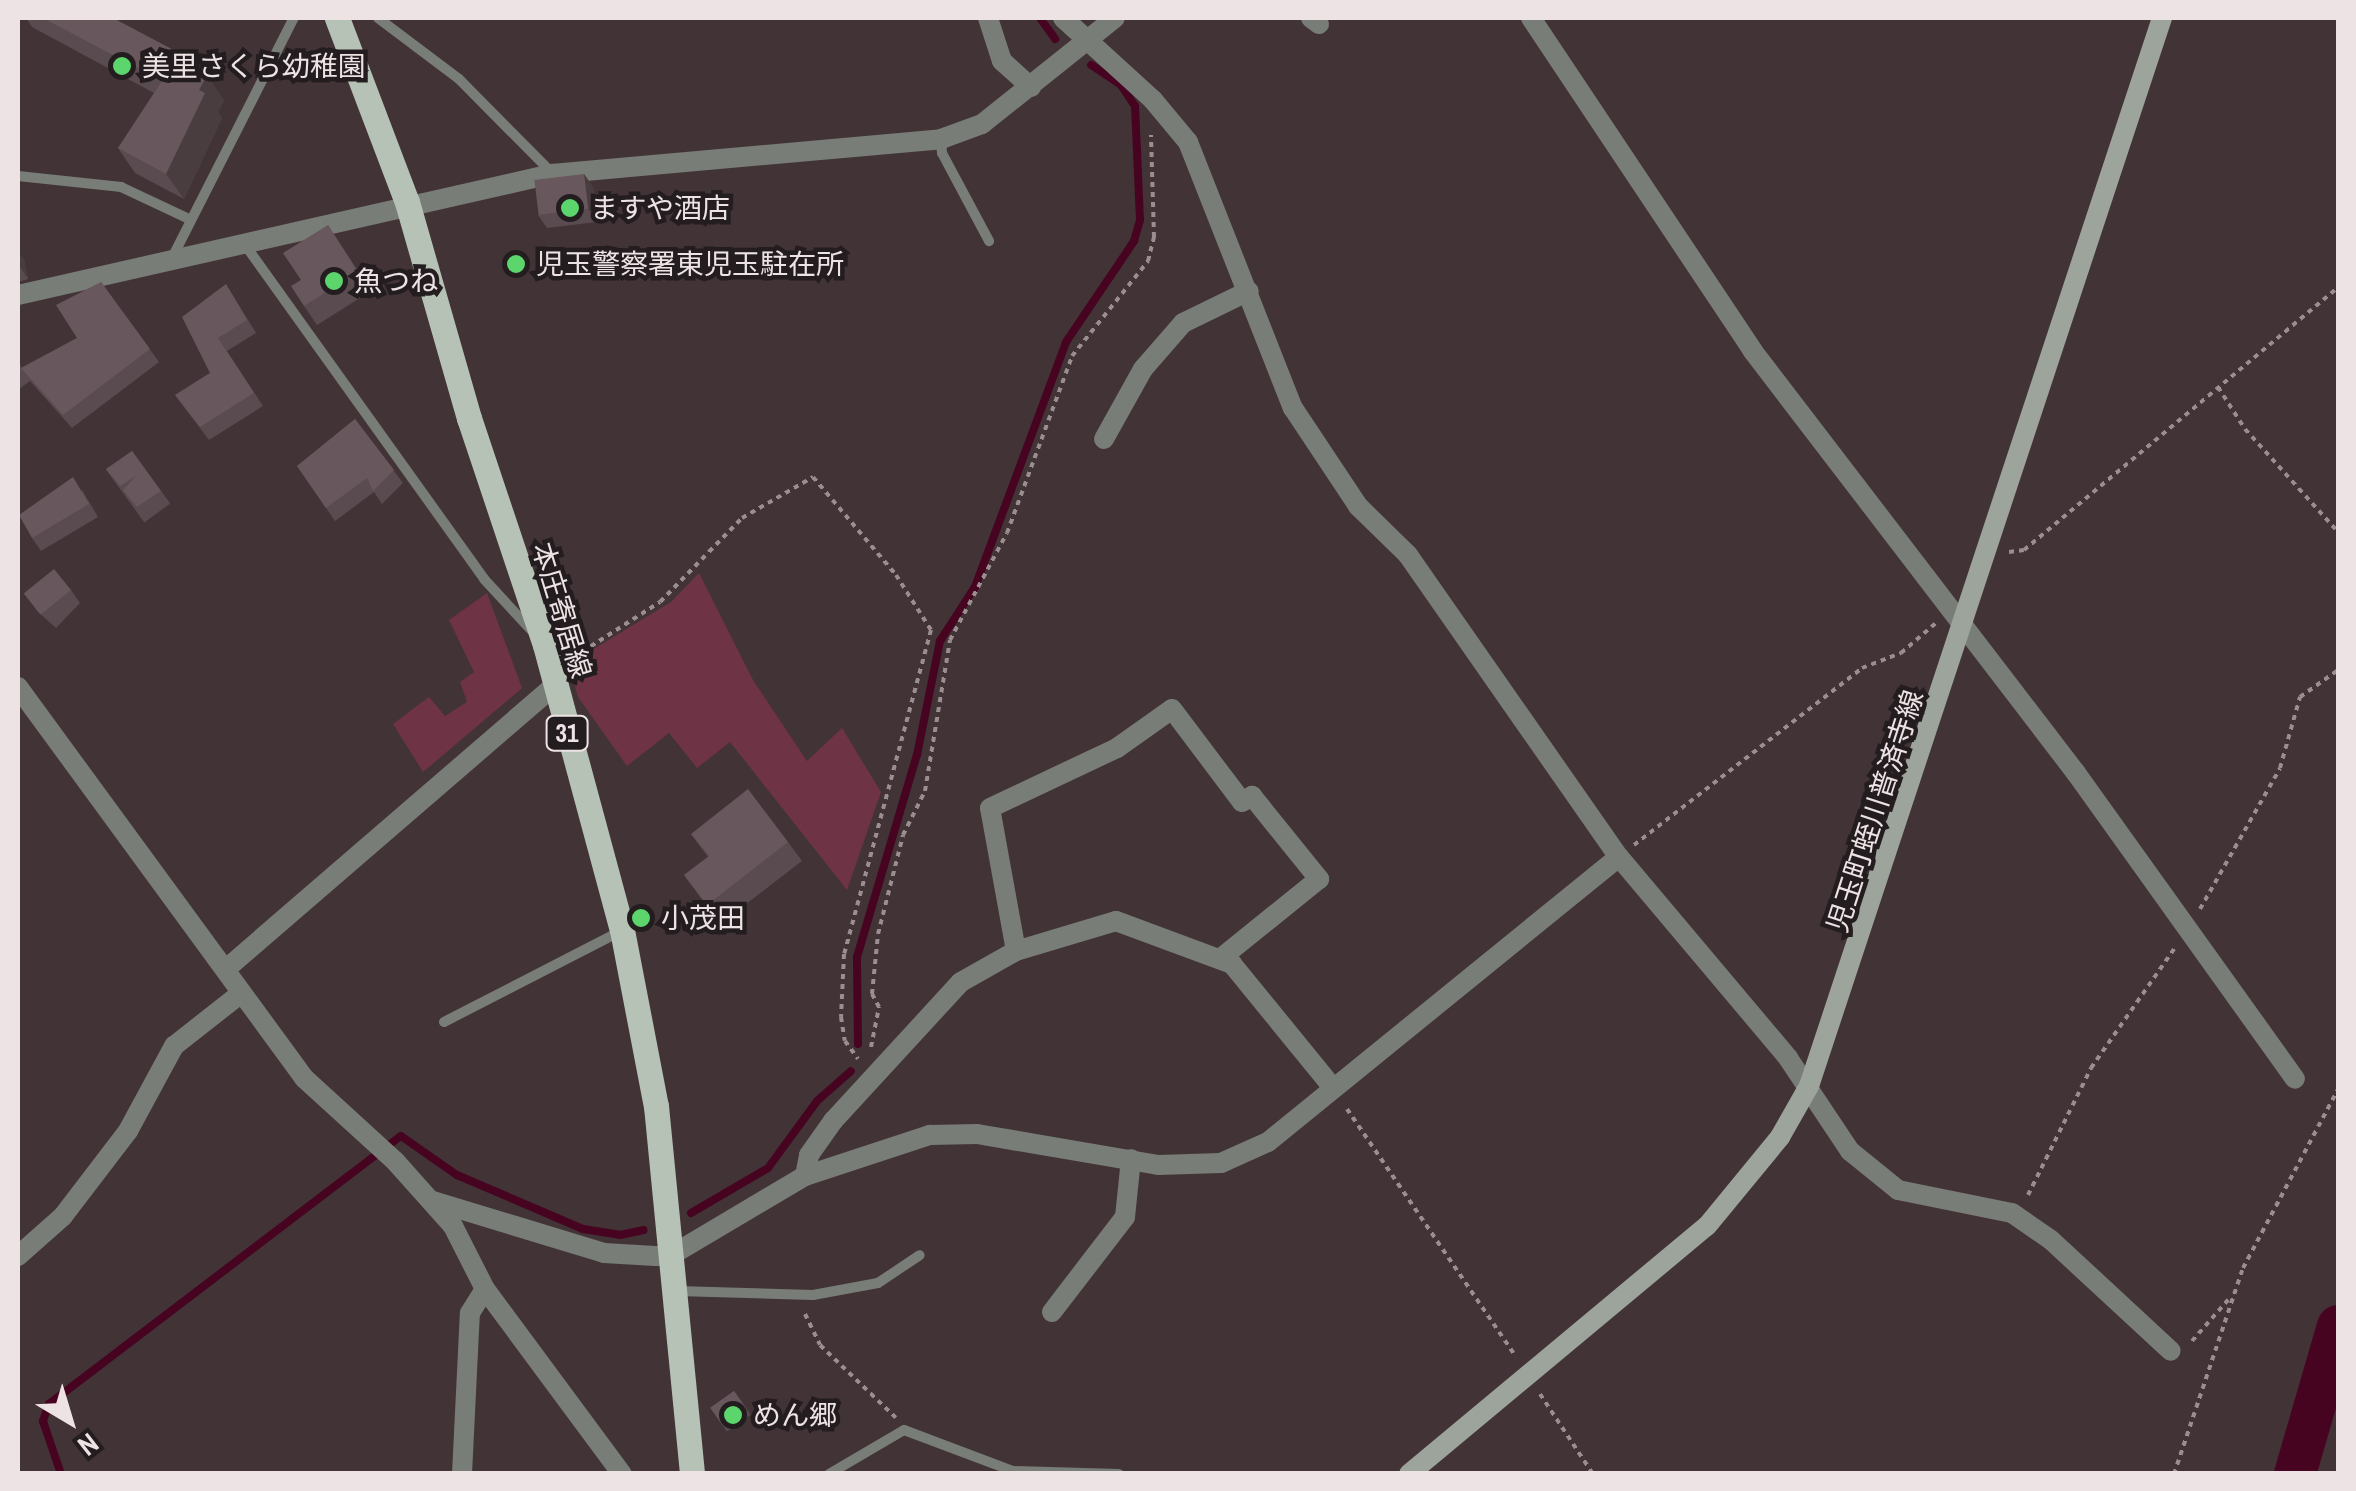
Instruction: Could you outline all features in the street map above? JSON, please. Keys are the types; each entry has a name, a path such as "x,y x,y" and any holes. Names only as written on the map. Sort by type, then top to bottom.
{"main road":[{"name":"本庄寄居線","path":"337,18 407,202 469,418 545,645 622,930 656,1106 692,1474"},
{"name":"児玉町蛭川普済寺線","path":"1409,1474 1707,1226 1780,1138 1809,1086 1990,552 2162,18"}],"street":[{"path":"988,18 1002,61 1030,87"},
{"path":"1063,18 1084,43 1153,100 1188,142 1293,408 1358,506 1408,555 1619,857 1809,1086 1870,1174 1898,1190 2012,1214 2051,1240 2172,1351"},
{"path":"18,295 407,202 552,174 941,139 982,124 1116,18"},
{"path":"1531,18 1752,350 2076,773 2295,1080"},
{"path":"1104,439 1144,369 1183,322 1249,291"},
{"path":"226,969 553,679"},
{"path":"20,702 226,969 240,994 304,1078 434,1201 485,1289 622,1474"},
{"path":"1016,952 990,808 1117,748 1172,709 1242,802 1252,796 1318,879 1220,960"},
{"path":"434,1201 604,1253 670,1256 806,1176 930,1136 977,1134 1130,1159 1221,1163 1268,1142 1619,857"},
{"path":"806,1176 808,1155 961,982 1016,952 1116,922 1232,964 1333,1088"},
{"path":"18,1256 63,1216 128,1131 174,1046 240,994"},
{"path":"1052,1312 1125,1218 1130,1159"},
{"path":"462,1474 470,1313 485,1289"}],"lane":[{"path":"170,261 294,18"},
{"path":"378,18 460,80 552,174"},
{"path":"941,139 942,153 989,241"},
{"path":"18,176 121,188 191,220"},
{"path":"240,240 484,579 545,645"},
{"path":"444,1022 622,930"},
{"path":"677,1291 799,1296 848,1284 870,1286 920,1256"},
{"path":"829,1474 904,1430 1013,1471 1119,1474"}],"path":[{"path":"875,1076 878,934 902,835 925,791 940,670 950,640 1008,533 1072,356 1148,261 1154,237 1153,100"},
{"path":"1990,552 2024,550 2338,287"},
{"path":"2218,387 2245,430 2338,532"},
{"path":"553,679 660,602 742,518 812,477 896,575 931,630 844,954 844,1040 875,1076"},
{"path":"1619,857 1862,668 1901,652 1949,611"},
{"path":"1333,1088 1594,1474"},
{"path":"2174,1474 2232,1298 2338,1089"},
{"path":"799,1296 820,1345 904,1430"},
{"path":"2172,1351 2186,1349 2210,1314 2232,1298"}],"shaded area":[{"path":"699,573 753,680 807,761 842,728 881,792 847,890 730,742 697,768 669,733 627,766 578,697 569,664 671,602"},
{"path":"487,593 522,688 423,772 393,724 429,697 445,716 467,702 460,682 474,672 449,620"}],"building":[{"path":"43,18 113,18 185,56 182,62 207,75 199,90 205,93 166,174 118,148 162,81"},
{"path":"584,174 588,209 539,215 534,180"},
{"path":"328,225 358,272 304,306 291,286 301,280 283,253"},
{"path":"101,282 150,349 63,415 21,368 77,338 56,305"},
{"path":"226,284 247,320 218,338 254,393 200,427 175,395 210,373 182,317"},
{"path":"355,419 394,470 373,491 367,478 326,508 297,466"},
{"path":"132,451 161,491 137,507 123,490 136,476 120,486 106,469"},
{"path":"73,477 89,504 32,538 19,515"},
{"path":"54,569 71,590 41,615 24,594"},
{"path":"748,789 788,842 707,905 684,875 709,856 691,834"},
{"path":"734,1391 746,1408 722,1425 710,1408"}],"waterway":[{"path":"1040,18 1055,39"},
{"path":"858,1044 857,957 917,755 940,641 975,587 1066,342 1134,241 1140,220 1135,106 1121,85 1091,65"},
{"path":"691,1213 768,1168 817,1101 851,1071"},
{"path":"61,1474 43,1421 49,1404 401,1136 457,1175 583,1229 620,1235 643,1230"},
{"path":"2295,1474 2338,1326"}],"place":[{"name":"美里さくら幼稚園","path":"122,66"},
{"name":"ますや酒店","path":"570,208"},
{"name":"児玉警察署東児玉駐在所","path":"516,264"},
{"name":"魚つね","path":"334,281"},
{"name":"小茂田","path":"641,918"},
{"name":"めん郷","path":"733,1415"}]}
